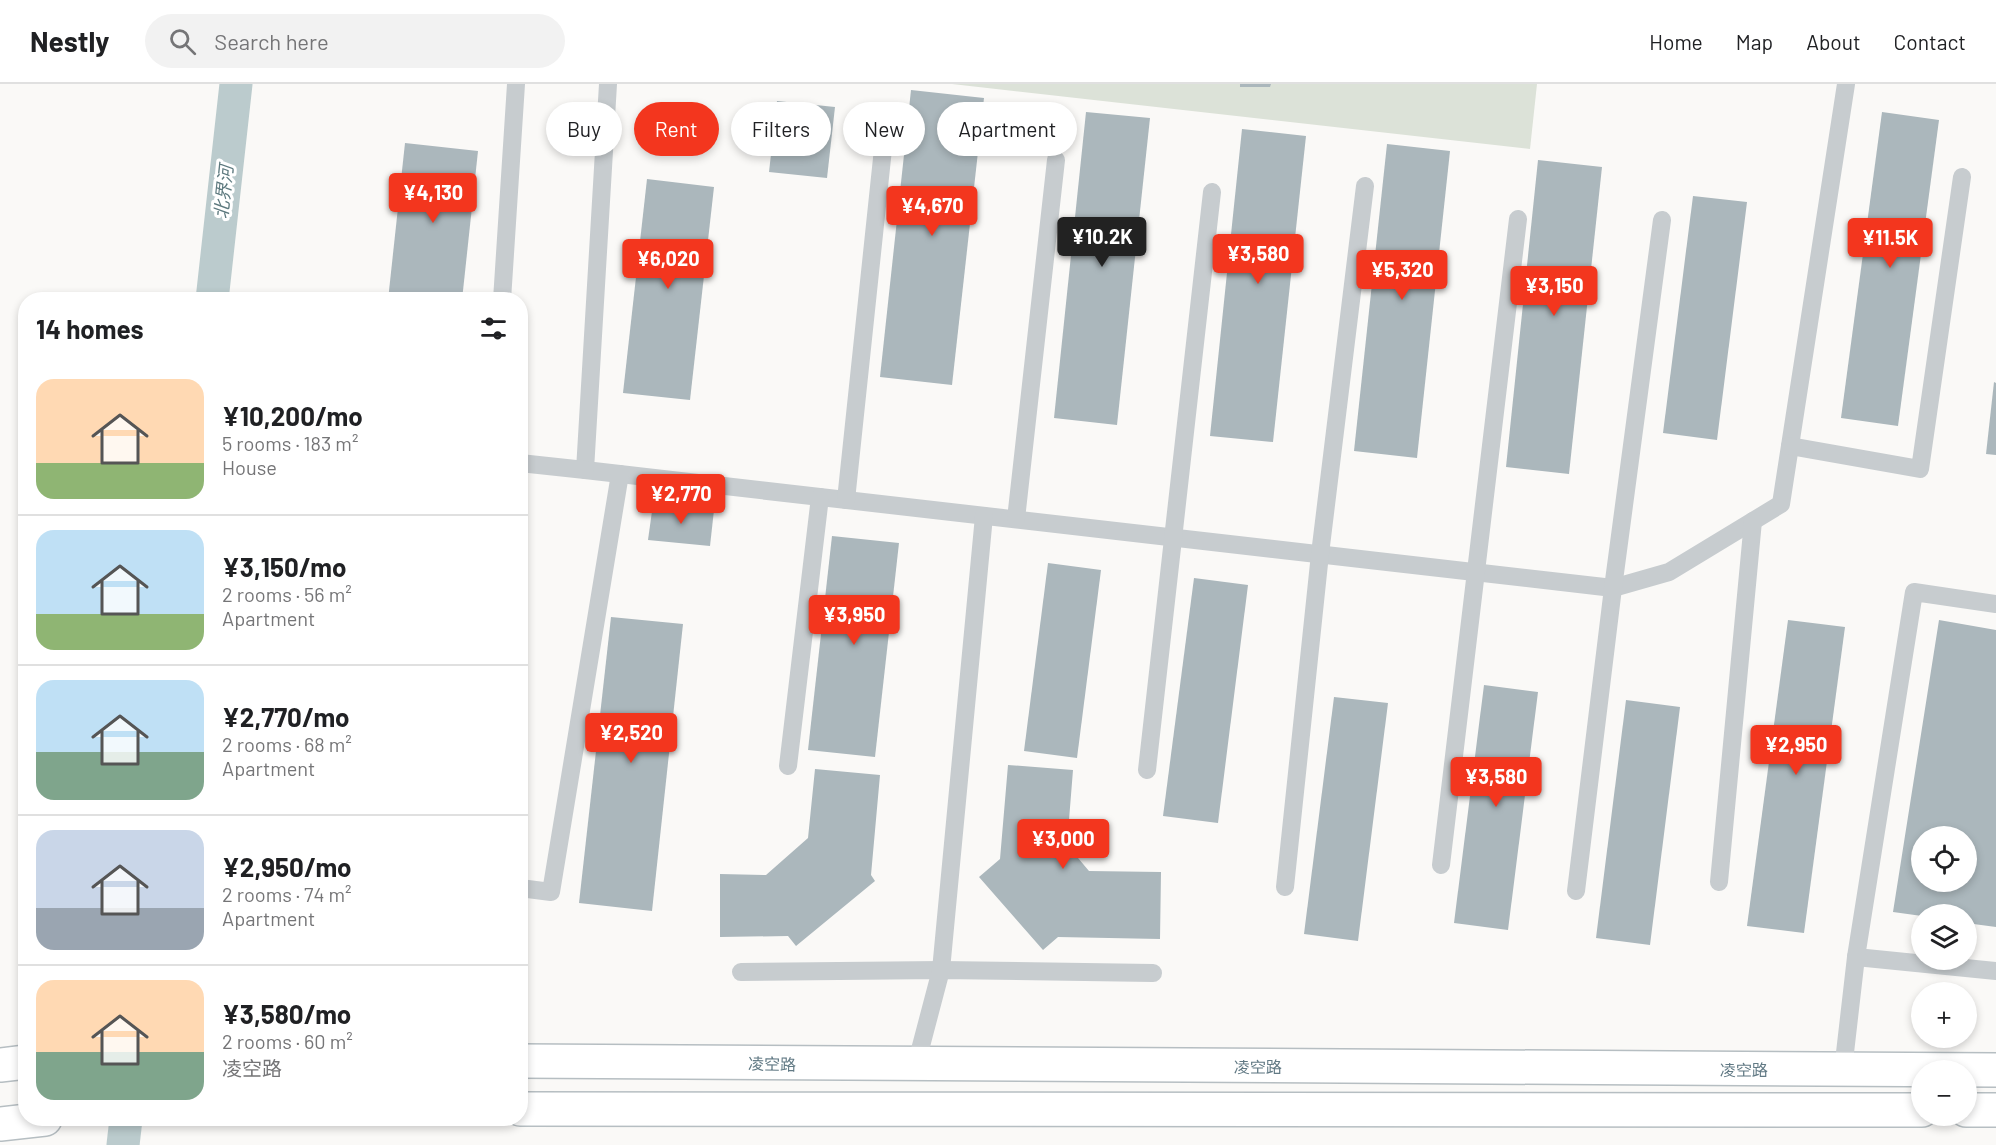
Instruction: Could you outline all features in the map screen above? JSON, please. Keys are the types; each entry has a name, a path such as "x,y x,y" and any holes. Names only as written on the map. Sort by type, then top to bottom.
{"street":[{"name":"凌空路","path":"528,1061 1996,1070"},
{"path":"0,1065 18,1063"},
{"path":"528,1109 1911,1110"},
{"path":"1977,1110 1996,1110"},
{"path":"0,1124 18,1122"}],"lane":[{"path":"503,292 516,84"},
{"path":"585,471 608,84"},
{"path":"528,464 1613,588 1669,572 1781,504 1846,84"},
{"path":"846,500 882,156"},
{"path":"1017,519 1056,160"},
{"path":"1790,446 1920,469 1962,177"},
{"path":"1285,887 1320,554 1365,186"},
{"path":"1147,770 1212,192"},
{"path":"1441,865 1518,219"},
{"path":"1576,891 1613,588 1662,220"},
{"path":"528,889 551,892 620,474"},
{"path":"788,766 820,497"},
{"path":"916,1065 941,970 984,516"},
{"path":"1719,882 1753,521"},
{"path":"1843,1070 1856,957 1914,592 1996,604"},
{"path":"1856,957 1996,971"},
{"path":"741,972 941,970 1153,973"}],"shaded area":[{"path":"952,84 1537,84 1530,149"}],"building":[{"path":"1240,84 1271,84 1270,87 1240,87"},
{"path":"911,90 984,98 984,102 937,102 937,156 978,156 952,385 880,377 904,156 925,156 925,102 910,102"},
{"path":"831,107 835,107 831,142"},
{"path":"1086,112 1150,118 1117,425 1054,418"},
{"path":"1882,112 1939,120 1898,426 1841,418"},
{"path":"1242,129 1306,136 1273,442 1210,436"},
{"path":"405,143 478,151 463,292 389,292"},
{"path":"1387,144 1450,151 1417,458 1354,451"},
{"path":"771,156 829,156 827,178 769,172"},
{"path":"1538,160 1602,167 1569,474 1506,467"},
{"path":"647,179 714,187 690,400 623,393"},
{"path":"1693,196 1747,202 1717,440 1663,433"},
{"path":"1994,382 1996,383 1996,455 1986,454"},
{"path":"653,504 714,510 710,546 648,540"},
{"path":"832,536 899,543 875,757 808,750"},
{"path":"1048,563 1101,570 1077,758 1024,751"},
{"path":"1194,578 1248,585 1218,823 1163,816"},
{"path":"611,617 683,624 652,911 579,903"},
{"path":"1788,620 1845,627 1804,933 1747,926"},
{"path":"1939,620 1996,630 1996,927 1977,924 1977,904 1911,904 1911,914 1893,912"},
{"path":"1484,685 1538,692 1508,930 1454,923"},
{"path":"1334,697 1388,703 1358,941 1304,934"},
{"path":"1626,700 1680,707 1650,945 1596,938"},
{"path":"1008,765 1073,770 1067,845 1089,871 1161,872 1160,939 1058,937 1043,950 979,877 1000,859"},
{"path":"815,769 880,775 871,875 875,881 796,946 788,936 720,937 720,874 766,875 808,838"}],"waterway":[{"name":"北界河","path":"213,292 236,84"},
{"name":"北界河","path":"123,1145 125,1126"}]}
